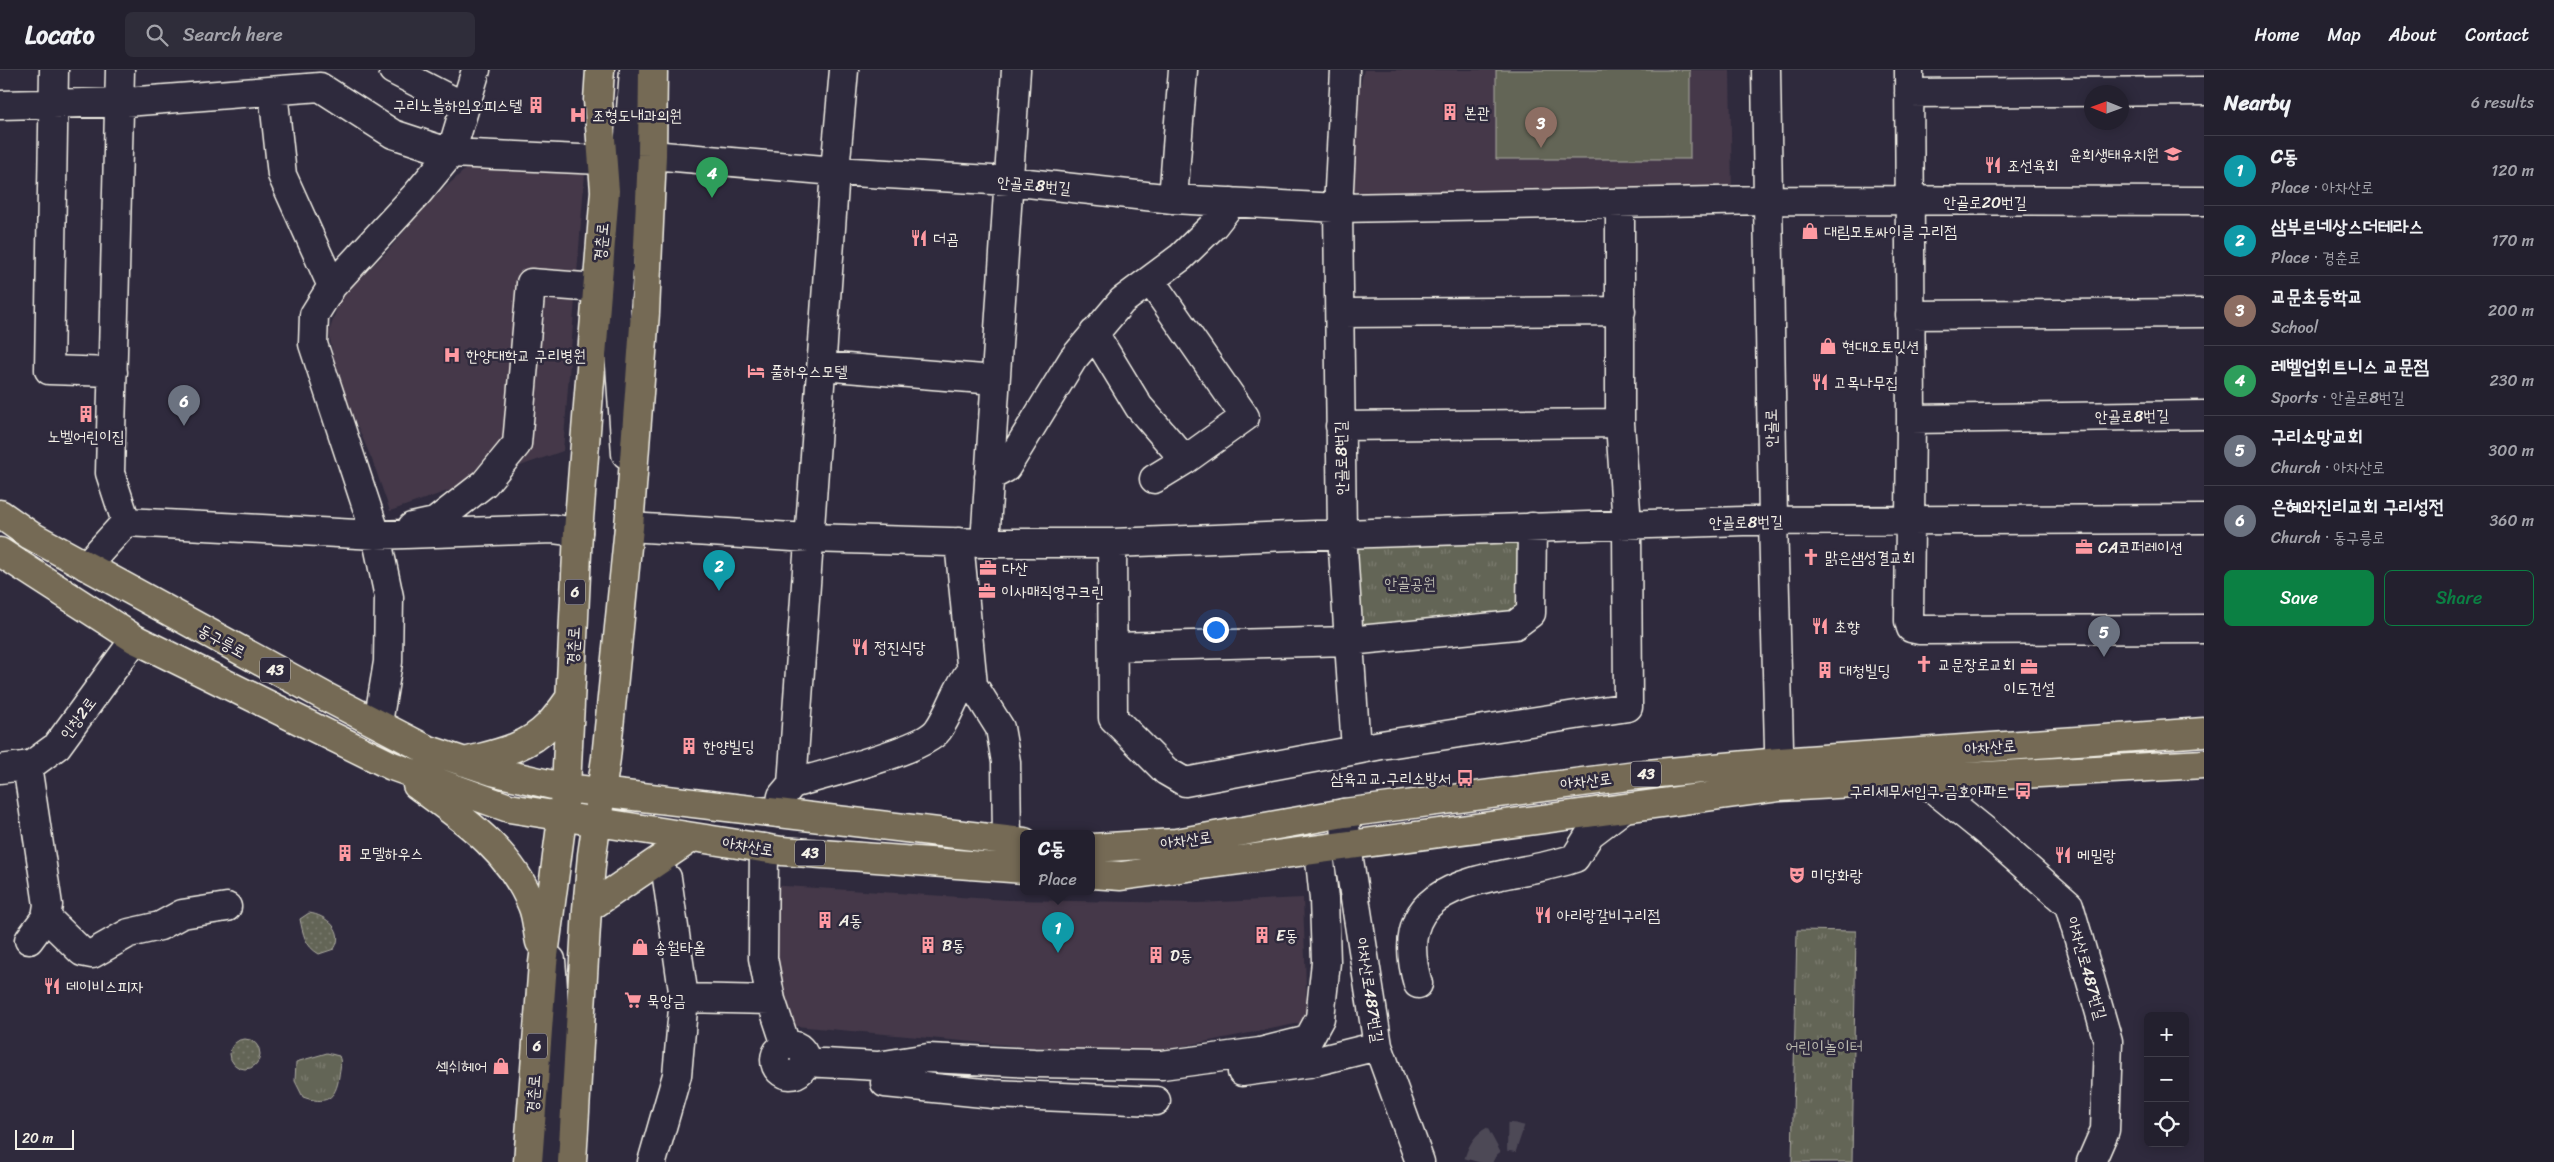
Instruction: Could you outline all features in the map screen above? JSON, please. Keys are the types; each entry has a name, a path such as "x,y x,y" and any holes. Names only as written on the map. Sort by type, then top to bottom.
{"main road":[{"name":"경춘로","path":"528,1162 544,963 566,788 578,532 605,191 598,100 600,70"},
{"path":"572,1162 587,909 592,855 602,791 629,519 645,313 652,155 653,70"},
{"name":"동구릉로","path":"0,514 30,536 326,697 426,749 521,779 566,788"},
{"name":"43","path":"0,552 136,639 392,766 509,808 562,817"},
{"path":"465,762 502,752 532,740 548,726 570,698"},
{"name":"아차산로","path":"1095,874 1121,876 1622,809 1780,774 2204,732"},
{"name":"아차산로","path":"1095,848 1176,843 1344,813 1636,775 1780,774 1921,779 2204,764"},
{"path":"392,766 473,826 501,854 521,882 533,906 544,963"},
{"name":"43","path":"566,788 1016,841"},
{"name":"아차산로","path":"562,817 782,851 1020,869"},
{"path":"587,909 693,837"}],"street":[{"path":"54,70 49,370 113,372"},
{"path":"120,70 110,473 126,522"},
{"path":"393,70 465,107"},
{"path":"378,723 388,662 389,597 376,534 313,344 314,315 332,286 417,194 450,152 476,70"},
{"path":"605,191 623,99 625,70"},
{"path":"634,70 616,306 629,519 809,538 972,543 1112,543 1342,534 1356,750"},
{"path":"792,784 835,171 844,70"},
{"path":"1016,70 989,477 972,543 971,670 973,685 1000,728 1016,841"},
{"path":"1173,199 1183,70"},
{"path":"1338,208 1345,70"},
{"name":"안골로","path":"1766,70 1773,521 1780,774"},
{"path":"0,105 119,102 273,91 323,79 393,134 450,152 602,160"},
{"path":"2204,91 1909,82 1909,621 1911,628 1920,630 2204,629"},
{"path":"273,91 282,175 332,286"},
{"name":"안골로8번길","path":"652,155 835,171 1009,182 1173,199 1338,208 1342,534 1773,521 2204,518"},
{"name":"안골로20번길","path":"1338,208 1767,200 1910,202 2204,201"},
{"path":"989,477 1006,468 1072,359 1122,301 1181,257 1214,225 1232,202"},
{"path":"1112,543 1114,718 1166,771 1185,782 1356,750 1628,707 1627,525 1620,423 1622,311 1620,203"},
{"path":"1150,280 1245,417 1154,480"},
{"path":"376,534 435,522 486,483 517,444 531,284 584,287"},
{"path":"1340,313 1622,311"},
{"path":"1910,314 2204,313"},
{"path":"1094,333 1139,408 1185,460"},
{"path":"822,366 995,380"},
{"name":"안골로8번길","path":"1910,419 2204,415"},
{"path":"1340,426 1620,423"},
{"path":"126,522 376,534 553,529 578,532"},
{"path":"86,566 126,522"},
{"path":"1113,647 1350,641 1515,625 1531,613 1532,527"},
{"name":"인창2로","path":"0,769 31,765 57,746 136,639"},
{"path":"779,813 782,796 792,784 915,746 938,731 960,684 971,670"},
{"path":"27,765 48,905 46,917 29,940"},
{"name":"아차산로487번길","path":"1921,779 1984,830 2069,905 2108,1041 2105,1130 2091,1162"},
{"path":"1418,984 1411,962 1411,940 1420,914 1445,892 1482,879 1576,858 1590,834 1622,809"},
{"name":"아차산로487번길","path":"1344,813 1347,847 1378,1046 1420,1162"},
{"path":"764,848 763,958 771,1000 796,1053 882,1075 931,1070 1155,1091 1172,1080 1238,1073 1310,1051 1378,1046"},
{"path":"1310,1051 1320,1018 1326,962 1324,899 1319,851"},
{"path":"652,1162 677,1074 684,998 667,878"},
{"path":"46,917 82,952 92,954 129,933 160,926 187,912 227,907"},
{"path":"549,931 554,1001 555,1083 549,1162"},
{"path":"684,998 771,1000"}],"shaded area":[{"path":"1364,70 1730,70 1732,193 1348,192 1356,103"},
{"name":"한양대학교 구리병원","path":"469,166 585,172 563,451 390,511 373,462 336,377 329,332 341,296 387,252 427,204"},
{"path":"769,885 1008,900 1198,903 1303,898 1307,1018 1300,1023 1164,1050 1135,1051 1029,1047 784,1025"}],"green space":[{"path":"1496,70 1690,70 1690,159 1496,159"},
{"name":"안골공원","path":"1532,527 1531,613 1349,641 1342,534"},
{"path":"309,913 322,917 336,930 338,936 334,949 319,954 308,943 300,919"},
{"name":"어린이놀이터","path":"1797,930 1856,931 1852,1162 1792,1162"},
{"path":"245,1039 256,1043 260,1054 256,1065 245,1069 234,1065 230,1054 234,1043"},
{"path":"327,1053 339,1056 341,1063 335,1091 323,1100 303,1097 295,1081 296,1062"}],"tunnel":[{"path":"1478,1162 1484,1149 1493,1140 1505,1137 1520,1139"}],"place":[{"name":"구리노블하임오피스텔","path":"536,105"},
{"name":"본관","path":"1450,112"},
{"name":"조형도내과의원","path":"578,115"},
{"name":"교문초등학교","path":"1541,148"},
{"name":"윤희생태유치원","path":"2173,154"},
{"name":"조선육회","path":"1993,165"},
{"name":"레벨업휘트니스 교문점","path":"712,198"},
{"name":"대림모토싸이클 구리점","path":"1810,231"},
{"name":"더곰","path":"919,238"},
{"name":"현대오토밋션","path":"1828,346"},
{"name":"한양대학교 구리병원","path":"452,355"},
{"name":"풀하우스모텔","path":"756,371"},
{"name":"고목나무집","path":"1820,382"},
{"name":"노벨어린이집","path":"86,414"},
{"name":"은혜와진리교회 구리성전","path":"184,426"},
{"name":"CA코퍼레이션","path":"2084,547"},
{"name":"맑은샘성결교회","path":"1811,557"},
{"name":"다산","path":"988,568"},
{"name":"삼부르네상스더테라스","path":"719,591"},
{"name":"이사매직영구크린","path":"987,591"},
{"name":"초향","path":"1820,626"},
{"name":"정진식당","path":"860,647"},
{"name":"구리소망교회","path":"2104,657"},
{"name":"교문장로교회","path":"1924,664"},
{"name":"이도건설","path":"2029,667"},
{"name":"대청빌딩","path":"1825,670"},
{"name":"한양빌딩","path":"689,746"},
{"name":"삼육고교.구리소방서","path":"1465,778"},
{"name":"구리세무서입구.금호아파트","path":"2023,791"},
{"name":"모델하우스","path":"345,853"},
{"name":"메밀랑","path":"2063,855"},
{"name":"미당화랑","path":"1797,875"},
{"name":"아리랑갈비구리점","path":"1543,915"},
{"name":"A동","path":"825,920"},
{"name":"E동","path":"1262,935"},
{"name":"B동","path":"928,945"},
{"name":"송월타올","path":"640,947"},
{"name":"C동","path":"1058,953"},
{"name":"D동","path":"1156,955"},
{"name":"데이비스피자","path":"52,986"},
{"name":"묵앙금","path":"633,1000"},
{"name":"섹쉬헤어","path":"501,1066"}]}
